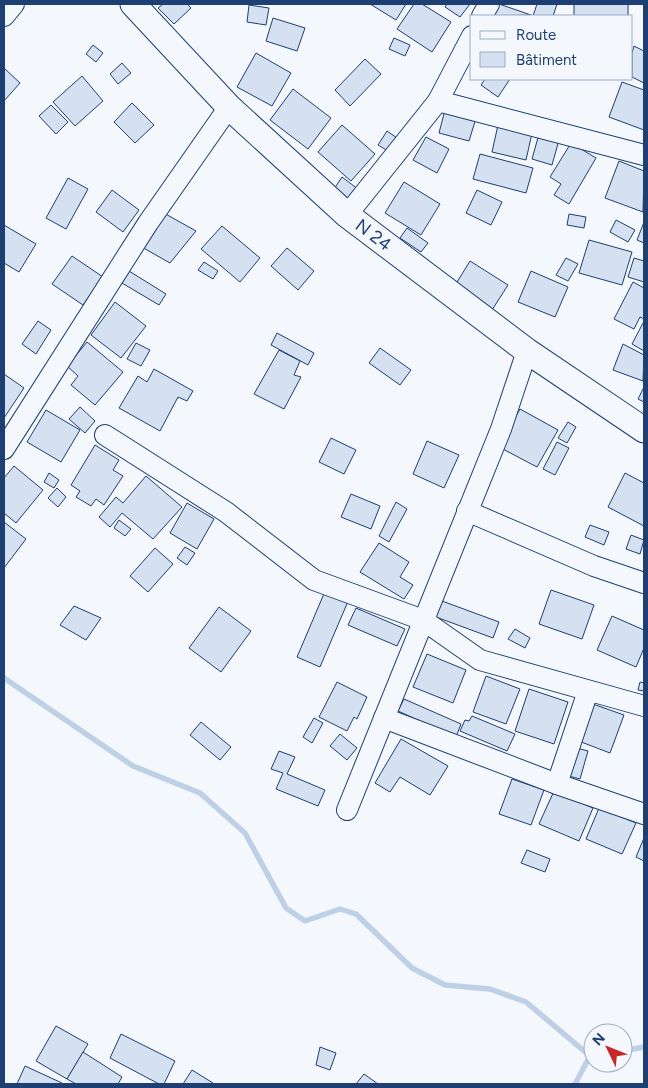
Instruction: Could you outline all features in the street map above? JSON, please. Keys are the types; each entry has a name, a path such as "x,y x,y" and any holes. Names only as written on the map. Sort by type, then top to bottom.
{"main road":[{"name":"N 24","path":"133,4 229,107 347,215 527,350 644,430"}],"street":[{"path":"4,16 14,4"},
{"path":"483,15 489,4"},
{"path":"347,215 438,101 470,40"},
{"path":"438,101 644,155"},
{"path":"4,449 148,223 229,107"},
{"path":"347,810 422,620 501,429 527,350"},
{"path":"104,435 226,512 314,580 422,620 480,660 644,706"},
{"path":"467,511 594,566 644,583"},
{"path":"557,784 588,691"},
{"path":"384,718 557,784 644,814"}],"building":[{"path":"163,4 187,4 191,8 174,24 158,8"},
{"path":"370,4 406,4 396,20"},
{"path":"414,4 422,4 451,22 432,52 397,29"},
{"path":"447,4 470,4 460,17 445,7"},
{"path":"497,4 499,4 531,15 493,15"},
{"path":"537,4 557,4 553,15 533,15"},
{"path":"574,4 628,4 628,15 574,15"},
{"path":"249,5 269,8 266,25 247,22"},
{"path":"273,18 305,28 297,51 266,41"},
{"path":"394,38 410,45 405,56 389,49"},
{"path":"93,45 103,53 96,62 86,54"},
{"path":"634,46 644,51 644,83 633,78"},
{"path":"256,53 291,73 272,106 237,87"},
{"path":"365,59 381,74 350,106 335,90"},
{"path":"122,63 131,73 118,84 110,74"},
{"path":"4,68 20,83 4,101"},
{"path":"82,76 103,101 75,126 53,102"},
{"path":"484,80 509,80 498,97 481,85"},
{"path":"622,82 644,90 644,130 609,117"},
{"path":"293,89 331,118 308,149 270,120"},
{"path":"132,103 154,125 135,143 114,122"},
{"path":"51,105 68,122 56,134 39,116"},
{"path":"446,106 477,115 469,141 439,133"},
{"path":"342,125 375,154 351,181 318,152"},
{"path":"498,125 532,133 526,160 492,152"},
{"path":"387,131 397,138 388,151 378,145"},
{"path":"539,134 559,140 552,165 532,159"},
{"path":"426,137 449,149 437,173 413,160"},
{"path":"571,143 596,158 569,204 554,195 561,184 550,177"},
{"path":"480,154 533,168 526,193 473,179"},
{"path":"619,161 644,171 643,212 605,198"},
{"path":"342,177 358,189 350,200 334,189"},
{"path":"68,178 88,189 66,229 46,218"},
{"path":"404,182 440,204 421,235 385,213"},
{"path":"112,190 139,210 123,232 96,212"},
{"path":"477,190 502,202 491,225 466,213"},
{"path":"162,212 196,231 170,263 140,246"},
{"path":"569,214 586,217 584,228 567,225"},
{"path":"616,220 635,230 628,242 610,232"},
{"path":"644,222 644,243 637,240"},
{"path":"4,225 36,244 19,272 4,263"},
{"path":"222,226 260,258 240,282 201,249"},
{"path":"407,228 428,243 421,252 400,238"},
{"path":"589,240 632,252 622,285 579,273"},
{"path":"287,248 314,271 298,290 271,266"},
{"path":"72,256 103,277 83,305 52,284"},
{"path":"566,258 578,264 568,281 556,275"},
{"path":"634,258 644,261 644,282 628,277"},
{"path":"470,261 508,285 492,310 454,287"},
{"path":"204,262 218,271 213,279 198,270"},
{"path":"129,271 166,294 159,305 122,283"},
{"path":"531,271 568,287 555,317 518,302"},
{"path":"633,282 644,288 644,319 640,317 634,329 614,319"},
{"path":"115,302 146,326 121,358 91,335"},
{"path":"38,321 51,330 36,354 22,344"},
{"path":"644,324 644,351 632,344"},
{"path":"277,333 314,353 308,365 271,345"},
{"path":"87,342 123,372 95,405 71,385 78,376 67,366"},
{"path":"136,343 150,350 141,366 127,359"},
{"path":"623,344 644,355 643,381 613,370"},
{"path":"380,348 411,370 400,385 369,363"},
{"path":"279,350 300,361 294,375 301,377 284,409 254,394"},
{"path":"154,369 193,391 187,401 178,397 160,431 119,408 138,376 147,382"},
{"path":"4,374 24,388 4,418"},
{"path":"644,387 644,402 638,399"},
{"path":"80,407 95,421 85,433 69,419"},
{"path":"520,409 558,430 537,467 499,447"},
{"path":"46,410 80,430 61,462 27,442"},
{"path":"568,422 576,427 567,443 558,438"},
{"path":"331,438 356,450 344,474 319,462"},
{"path":"427,441 459,455 444,488 413,474"},
{"path":"557,442 569,448 555,475 543,469"},
{"path":"95,445 119,460 113,470 123,476 104,505 96,499 91,506 76,497 80,491 71,485"},
{"path":"14,466 43,490 16,523 4,513 4,478"},
{"path":"49,473 59,480 54,488 44,482"},
{"path":"625,473 644,483 644,526 608,507"},
{"path":"146,476 182,507 153,539 122,513 110,527 99,517 116,497 123,503"},
{"path":"57,488 66,497 58,507 48,498"},
{"path":"351,494 380,506 371,529 341,517"},
{"path":"396,502 407,509 389,542 379,536"},
{"path":"187,503 214,519 197,549 170,533"},
{"path":"119,520 131,529 125,536 114,528"},
{"path":"4,522 26,539 4,568"},
{"path":"590,525 609,532 604,545 585,537"},
{"path":"631,535 644,540 640,554 626,549"},
{"path":"379,543 409,562 400,577 413,585 404,599 360,572"},
{"path":"185,547 195,553 187,565 177,558"},
{"path":"155,548 173,564 148,592 130,576"},
{"path":"326,589 349,599 320,667 297,657"},
{"path":"551,590 594,605 582,639 539,624"},
{"path":"442,601 499,622 493,638 436,617"},
{"path":"74,606 101,618 86,640 60,625"},
{"path":"219,607 251,631 221,672 189,648"},
{"path":"356,608 405,629 397,646 348,625"},
{"path":"612,616 644,630 644,648 636,667 597,650"},
{"path":"515,629 530,638 525,648 508,639"},
{"path":"427,654 466,670 453,703 413,687"},
{"path":"486,676 520,689 506,724 473,712"},
{"path":"337,682 367,697 357,719 354,717 347,731 319,717"},
{"path":"640,682 644,683 644,691 638,690"},
{"path":"529,689 568,702 554,744 515,731"},
{"path":"404,699 461,724 456,737 398,711"},
{"path":"590,703 624,715 610,753 576,740"},
{"path":"472,716 515,734 507,751 460,731 465,720 469,721"},
{"path":"314,718 323,723 312,743 303,737"},
{"path":"201,722 231,747 220,760 190,735"},
{"path":"340,734 357,748 347,760 330,746"},
{"path":"401,739 448,766 430,795 400,777 390,792 375,783"},
{"path":"573,747 588,751 580,779 565,775"},
{"path":"279,751 295,757 287,774 325,790 318,806 276,789 283,773 271,769"},
{"path":"512,779 544,790 531,825 499,814"},
{"path":"554,791 593,808 579,841 539,824"},
{"path":"599,808 636,823 622,854 586,839"},
{"path":"644,838 644,861 636,857"},
{"path":"527,850 550,859 545,872 521,863"},
{"path":"56,1026 88,1044 67,1079 36,1061"},
{"path":"121,1034 175,1061 164,1084 159,1084 110,1058"},
{"path":"320,1047 336,1053 330,1070 316,1065"},
{"path":"83,1052 122,1077 118,1084 76,1084 67,1079"},
{"path":"25,1066 62,1083 62,1084 17,1084"},
{"path":"192,1070 213,1083 183,1084"},
{"path":"364,1074 378,1084 356,1084"}],"waterway":[{"path":"4,678 133,766 200,793 245,833 286,908 305,921 340,909 356,914 412,968 445,985 490,989 526,1002 583,1050"},
{"path":"633,1049 644,1047"},
{"path":"575,1084 583,1069"}]}
